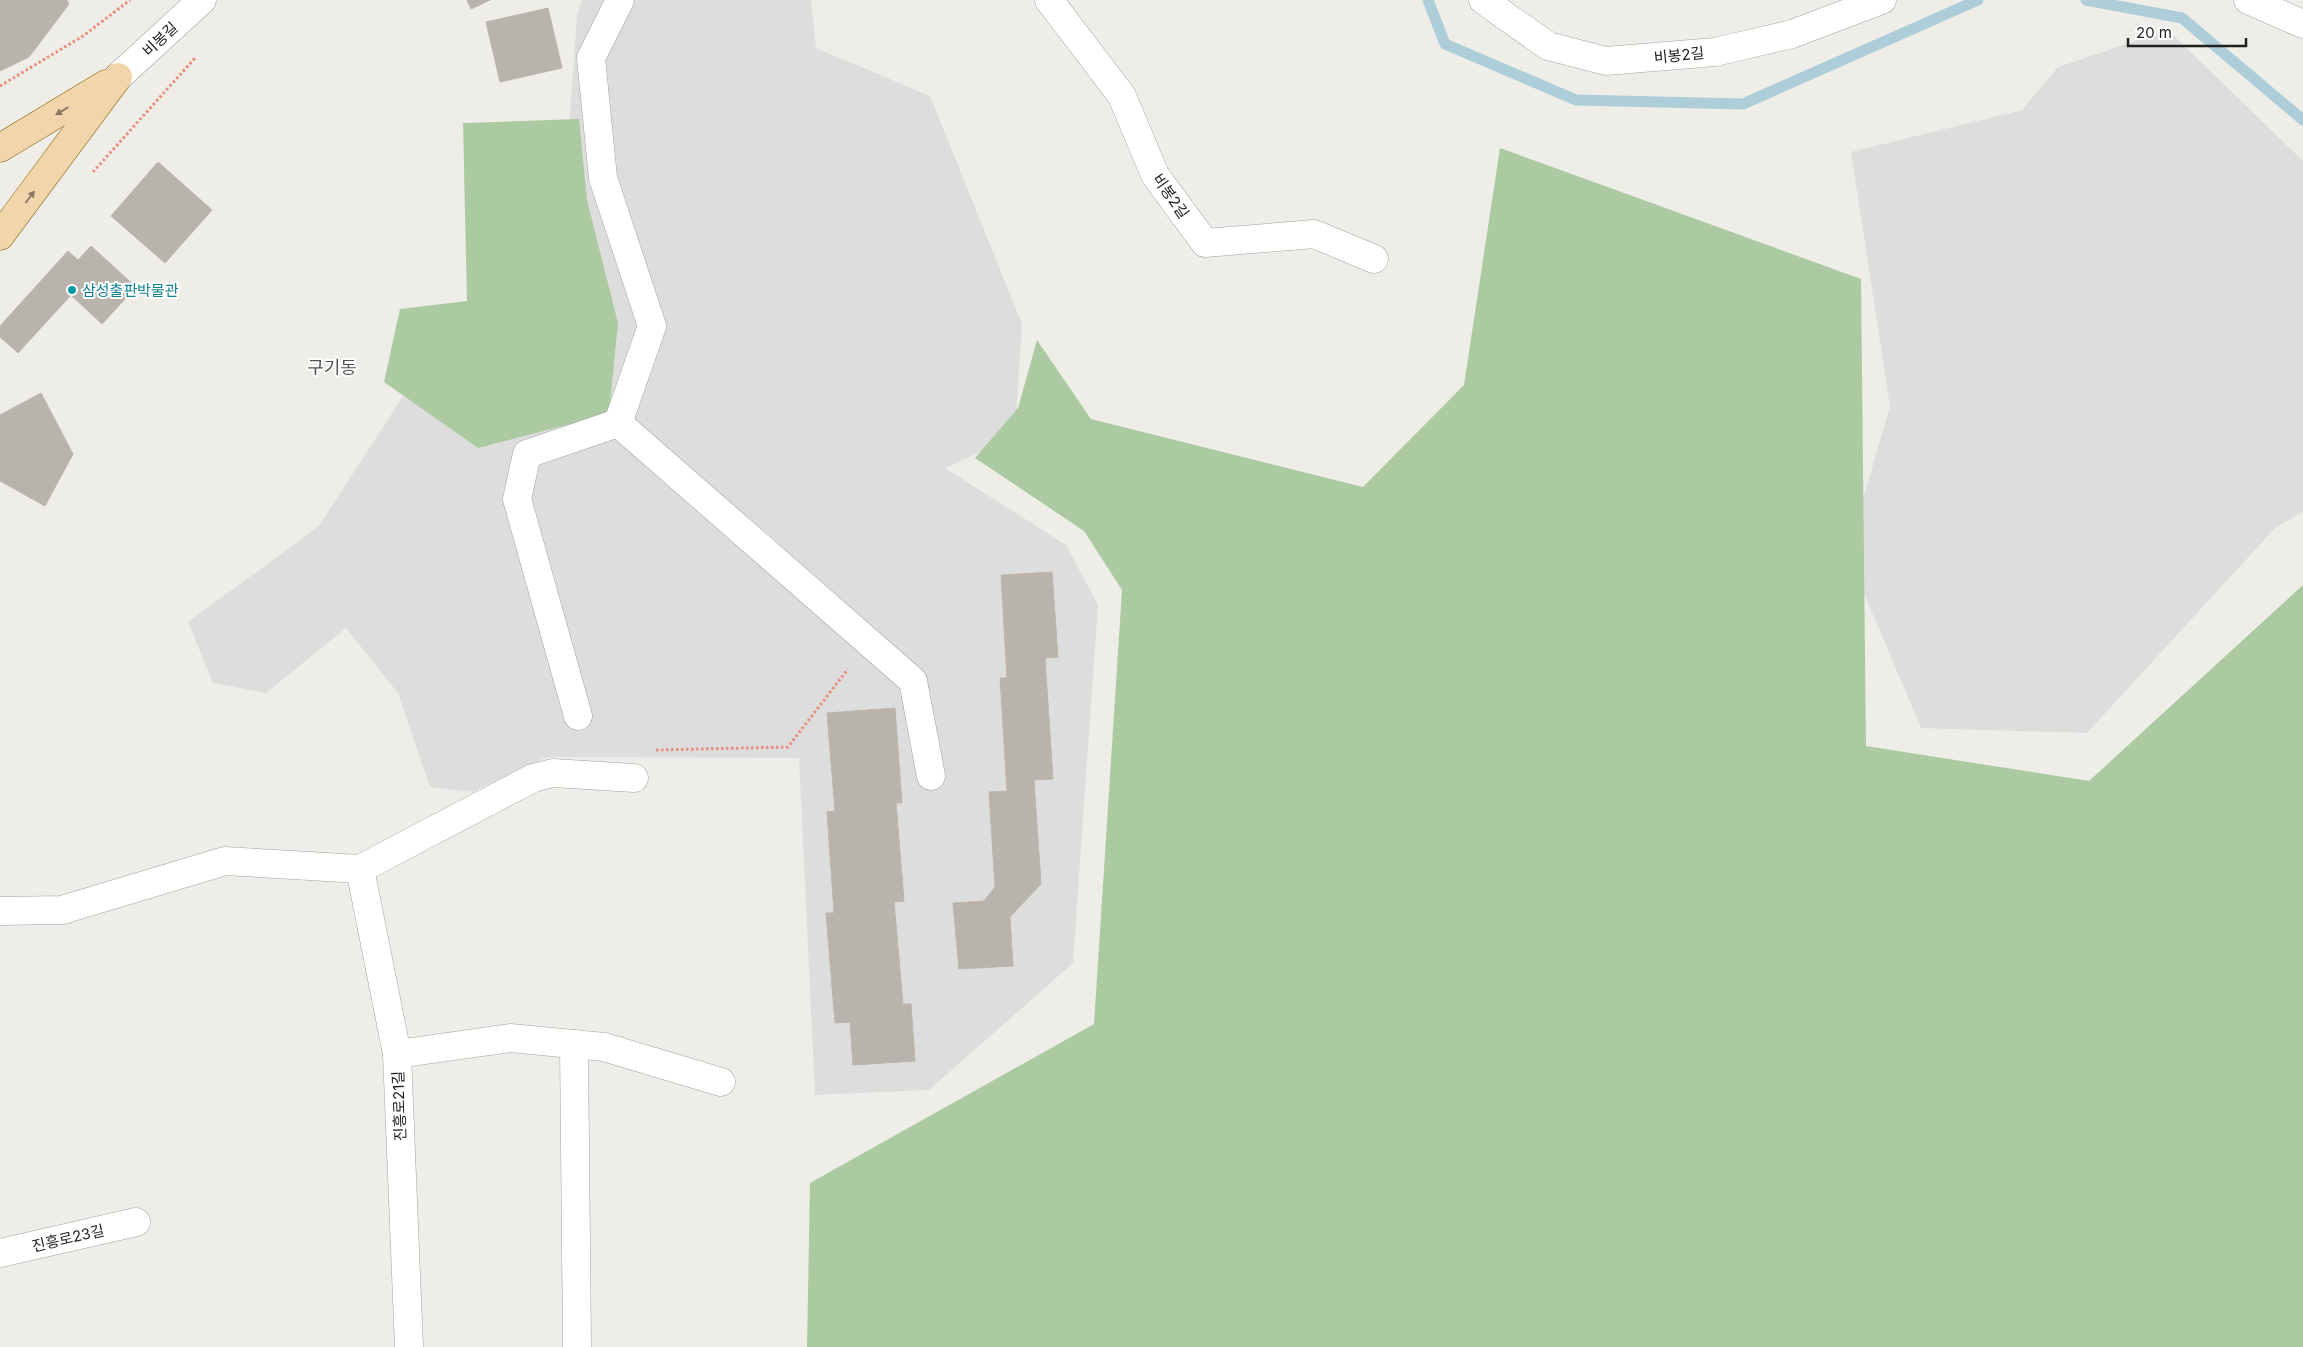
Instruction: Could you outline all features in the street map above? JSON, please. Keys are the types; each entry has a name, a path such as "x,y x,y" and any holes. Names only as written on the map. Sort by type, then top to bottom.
{"main road":[{"path":"0,148 118,77"},
{"path":"0,235 118,77"}],"street":[{"name":"비봉길","path":"118,77 202,0"},
{"path":"618,423 652,326 603,178 591,58 620,0"},
{"name":"비봉2길","path":"1049,0 1122,96 1155,175 1205,244 1314,234 1374,259"},
{"name":"비봉2길","path":"1483,0 1548,46 1606,61 1715,52 1792,34 1882,0"},
{"path":"2248,0 2303,24"},
{"path":"618,423 913,681 931,776"},
{"path":"578,716 517,499 527,454 618,423"},
{"path":"0,911 62,910 226,861 360,869 533,778 553,773 634,778"},
{"name":"진흥로21길","path":"360,869 397,1054 409,1347"},
{"path":"397,1054 510,1038 604,1047 721,1082"},
{"path":"574,1044 577,1347"},
{"name":"진흥로23길","path":"0,1253 136,1222"}],"path":[{"path":"0,86 83,36 130,0"},
{"path":"652,750 788,747 869,642"}],"shaded area":[{"path":"582,0 811,0 816,48 930,96 1022,324 1015,436 945,468 1066,545 1098,605 1073,963 929,1090 815,1095 799,758 547,757 472,792 430,787 398,693 346,628 266,693 213,683 188,622 319,526 403,396 592,416 566,171 577,16"},
{"path":"2168,30 2303,161 2303,512 2276,527 2087,733 1921,728 1847,553 1890,407 1851,152 2022,110 2058,67"}],"green space":[{"path":"579,119 587,200 618,323 609,414 478,448 384,382 400,309 467,301 463,123"},
{"path":"1500,148 1861,279 1866,746 2089,781 2303,585 2303,1347 807,1347 810,1183 1094,1024 1122,590 1084,531 975,458 1018,408 1037,340 1091,419 1363,487 1464,385"}],"building":[{"path":"0,0 67,0 69,4 29,57 0,71"},
{"path":"467,0 490,0 471,9"},
{"path":"548,8 562,68 500,82 486,22"},
{"path":"158,162 212,210 165,263 111,216"},
{"path":"91,246 136,287 102,324 71,295 18,353 0,337 0,326 68,251 78,260"},
{"path":"41,393 73,454 45,506 0,481 0,415"},
{"path":"1052,572 1058,657 1045,658 1053,779 1034,780 1041,884 1010,917 1013,966 959,969 953,903 984,901 995,887 989,792 1007,791 1000,678 1007,678 1001,575"},
{"path":"895,708 902,803 896,803 904,901 894,902 903,1004 911,1004 915,1061 853,1065 850,1022 835,1023 826,913 834,913 827,812 835,811 827,713"}],"waterway":[{"path":"1428,0 1445,44 1576,100 1743,104 1978,0"},
{"path":"2086,0 2182,18 2303,120"}],"place":[{"name":"삼성출판박물관","path":"72,290"}],"district":[{"name":"구기동","path":"332,367"}]}
